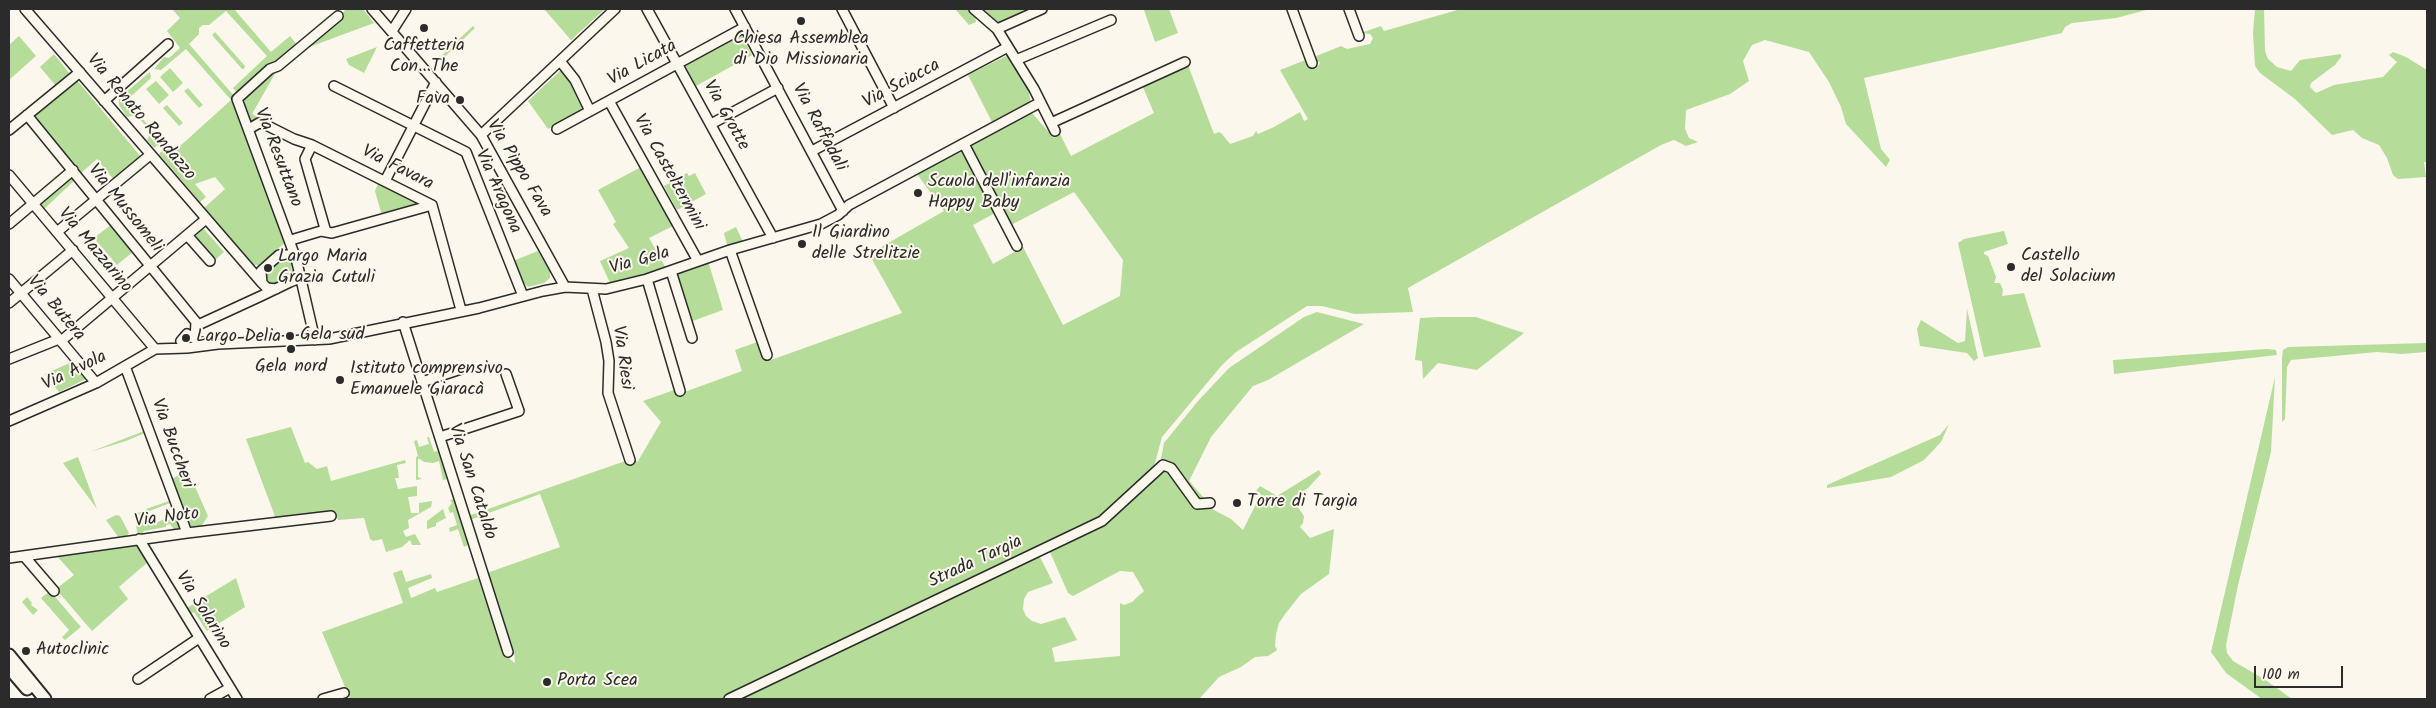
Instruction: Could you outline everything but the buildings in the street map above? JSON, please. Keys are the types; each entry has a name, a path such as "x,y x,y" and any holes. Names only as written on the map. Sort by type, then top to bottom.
{"main road":[{"path":"9,655 45,699"},
{"path":"9,668 36,699"}],"street":[{"name":"Via Renato Randazzo","path":"25,9 262,283"},
{"name":"Via Pippo Fava","path":"372,9 481,135 565,287"},
{"path":"392,31 406,9"},
{"path":"481,135 615,9"},
{"name":"Via Grotte","path":"647,9 773,238"},
{"name":"Via Raffadali","path":"735,9 843,211"},
{"path":"842,9 894,108"},
{"path":"974,9 997,29 1053,127 1185,62"},
{"path":"997,29 1042,9"},
{"path":"1292,9 1312,63"},
{"path":"1349,9 1360,36"},
{"name":"Via Resuttano","path":"296,259 291,240 237,99 338,16"},
{"path":"1016,60 1111,20"},
{"name":"Via Licata","path":"557,129 745,27"},
{"path":"104,101 168,44"},
{"name":"Via Sciacca","path":"812,151 1008,47"},
{"path":"560,61 575,80 590,111"},
{"path":"9,130 80,72"},
{"path":"386,181 436,82"},
{"name":"Via Aragona","path":"334,86 412,127 466,152 523,296"},
{"path":"711,124 778,88"},
{"name":"Via Casteltermini","path":"609,100 698,261"},
{"name":"Via Gela","path":"218,344 315,340 342,336 461,310 479,308 565,287 606,289 647,279 730,250 821,224 843,211 849,205 1040,103"},
{"name":"Via Mussomeli","path":"27,115 198,324"},
{"name":"Via Favara","path":"248,129 259,123 264,124 294,139 312,145 432,205 461,310"},
{"path":"964,144 1017,246"},
{"path":"312,145 305,159 326,232"},
{"path":"57,232 150,155"},
{"path":"9,224 73,170"},
{"name":"Via Mazzarino","path":"9,175 156,348"},
{"path":"249,268 255,271 263,268 280,255 291,240 321,231 332,233 432,205"},
{"path":"9,359 60,340 206,219"},
{"path":"188,235 210,261"},
{"path":"9,303 73,250"},
{"path":"730,250 767,355"},
{"path":"280,255 288,254 296,259 315,340"},
{"path":"263,268 261,275 262,283 267,288 276,289"},
{"path":"188,348 194,345 198,324 290,282 298,276 299,271"},
{"path":"671,271 692,338"},
{"name":"Via Butera","path":"9,279 96,383"},
{"path":"647,279 680,391"},
{"path":"290,282 299,284 304,289"},
{"name":"Via Riesi","path":"592,289 608,352 608,393 630,460"},
{"name":"Via San Cataldo","path":"403,322 508,652"},
{"path":"188,348 182,344 183,336 190,334 195,339 218,344"},
{"name":"Via Avola","path":"9,421 96,383 156,348 183,336"},
{"path":"156,348 188,348 218,344"},
{"name":"Via Buccheri","path":"125,366 187,533"},
{"path":"422,382 461,369"},
{"path":"440,437 519,411 506,374"},
{"name":"Strada Targia","path":"728,699 1102,521 1163,465 1171,468 1197,504 1210,502"},
{"name":"Via Noto","path":"9,558 139,539 331,516"},
{"name":"Via Solarino","path":"139,539 237,699"},
{"path":"24,556 54,591"},
{"path":"138,679 200,638"},
{"path":"210,699 230,688"},
{"path":"322,699 344,693"}],"green space":[{"path":"172,9 234,9 271,52 290,36 298,46 277,64 274,62 238,94 233,88 267,56 226,11 209,25 203,25 199,28 199,34 189,44 235,97 287,241 259,265 254,265 204,208 225,189 215,177 195,184 206,197 200,202 159,154 162,151 168,157 231,100 186,49 161,70 154,69 164,57 169,58 180,48 167,31 180,18"},
{"path":"346,9 363,9 374,23 304,49 276,72 252,114 263,120 250,123 242,102 246,94"},
{"path":"544,9 605,9 571,40"},
{"path":"955,9 968,9 975,15 976,22 969,25"},
{"path":"980,9 1032,9 998,23"},
{"path":"1169,9 1178,33 1155,42 1144,10"},
{"path":"1461,9 2150,9 2116,18 2072,23 2065,27 2062,33 1864,78 1881,149 1890,160 1886,167 1846,124 1841,107 1829,82 1809,52 1765,40 1752,45 1743,61 1749,81 1730,94 1686,110 1685,129 1689,138 1698,142 1686,146 1674,140 1661,145 1408,288 1413,312 1355,314 1322,306 1307,306 1236,352 1222,365 1162,437 1153,470 1109,514 721,699 350,699 322,632 403,603 393,573 402,570 406,582 431,574 432,578 408,588 411,598 435,588 437,592 478,578 503,654 515,663 514,651 487,573 560,547 540,494 470,520 468,516 628,460 629,464 638,461 661,422 643,401 677,389 679,394 742,371 735,350 760,341 767,359 771,360 902,313 869,254 944,211 917,174 963,151 995,213 973,225 993,264 1023,247 1063,325 1120,296 1123,260 1074,192 1011,225 970,145 1032,113 1054,138 1060,134 1071,156 1154,113 1142,85 1188,65 1214,134 1219,132 1230,144 1253,136 1256,131 1258,134 1274,127 1300,112 1304,121 1308,119 1280,70 1308,59 1312,68 1319,65 1320,62 1314,61 1314,57 1341,46 1347,49 1370,44 1373,38 1370,34 1361,33 1381,26 1384,31"},
{"path":"2255,9 2264,9 2265,51 2268,59 2277,67 2291,71 2300,60 2341,54 2335,65 2311,83 2310,87 2316,93 2334,85 2383,77 2397,62 2389,55 2393,52 2406,57 2427,70 2427,162 2424,162 2426,177 2398,179 2393,175 2387,158 2379,145 2362,138 2353,130 2332,135 2295,99 2260,73 2255,66 2253,33"},
{"path":"473,26 475,28 435,66 441,56"},
{"path":"215,32 245,66 244,69 212,35"},
{"path":"742,35 752,55 696,86 685,66"},
{"path":"19,36 36,56 9,80 9,45"},
{"path":"377,47 364,73 349,65 346,59"},
{"path":"54,54 70,74 56,86 40,67"},
{"path":"1006,56 1012,60 1028,88 1031,104 932,158 930,155 992,122 968,75"},
{"path":"170,68 183,83 173,92 160,77"},
{"path":"561,70 574,81 584,110 548,129 528,101"},
{"path":"150,72 151,78 127,100 162,142 154,148 147,140 151,132 136,115 127,117 119,105 119,99 122,99 126,92"},
{"path":"76,79 141,157 114,180 97,159 80,174 32,116"},
{"path":"156,81 169,95 159,104 146,89"},
{"path":"188,88 203,105 199,108 184,91"},
{"path":"167,105 183,123 179,126 163,108"},
{"path":"641,167 673,226 649,238 667,270 611,285 600,261 629,248 613,224 616,222 598,190"},
{"path":"687,173 689,176 695,173 706,194 677,210 664,186"},
{"path":"72,176 75,180 43,210 38,204"},
{"path":"379,181 420,203 382,216 375,191"},
{"path":"112,224 134,251 117,265 94,238"},
{"path":"736,227 743,242 765,235 766,238 728,249 724,233"},
{"path":"203,228 224,252 214,261 195,239 196,234"},
{"path":"2004,231 2008,244 1984,252 1984,254 1988,256 1996,277 1994,283 2000,283 2003,290 2002,296 2024,293 2041,347 1984,357 1958,243 1964,239"},
{"path":"538,251 550,271 550,278 544,283 528,287 521,280 513,261"},
{"path":"282,259 291,262 292,275 274,284 269,283 266,274"},
{"path":"708,261 723,310 690,322 675,272"},
{"path":"1967,309 1978,358 1974,361 1967,353 1920,346 1917,329 1921,320 1958,343 1965,341"},
{"path":"1317,312 1364,324 1268,380 1253,386 1211,437 1189,481 1204,498 1205,501 1200,502 1160,464 1164,443 1198,401 1229,368 1304,317"},
{"path":"1476,317 1524,333 1477,370 1438,363 1423,379 1422,361 1415,360 1420,318"},
{"path":"2427,343 2426,352 2402,354 2377,352 2291,360 2287,367 2285,419 2282,422 2282,358 2283,350 2288,347"},
{"path":"2267,349 2276,350 2277,355 2114,374 2113,360"},
{"path":"74,361 88,378 59,392 45,374"},
{"path":"2275,377 2271,452 2238,585 2226,645 2227,653 2233,661 2264,679 2292,699 2262,699 2226,673 2211,652"},
{"path":"1949,424 1941,442 1924,460 1891,477 1827,488 1827,485 1940,435"},
{"path":"291,427 305,463 308,462 317,469 327,466 331,481 405,460 406,463 397,465 399,478 395,478 398,489 417,486 417,496 408,497 411,513 419,513 419,503 432,501 431,507 408,520 409,528 403,531 406,537 415,534 421,545 412,545 410,540 402,547 386,552 382,539 373,541 370,539 364,518 338,520 336,512 276,519 246,439"},
{"path":"144,431 145,433 126,441 90,452"},
{"path":"427,437 429,437 434,452 438,451 447,479 443,480 439,461 433,463 418,459 418,477 422,479 416,480 416,457 418,456 414,441 417,440 419,447 429,444"},
{"path":"147,439 182,530 175,531 170,524 166,525 166,527 144,531 141,536 137,532 135,514 143,511 150,525 175,515 170,503 147,512 146,509 169,501"},
{"path":"78,457 97,509 63,463"},
{"path":"1165,466 1199,508 1210,508 1231,519 1243,530 1261,494 1256,491 1260,486 1277,496 1319,470 1321,474 1308,488 1292,499 1304,516 1300,527 1310,538 1334,529 1329,574 1301,594 1285,614 1279,623 1276,634 1275,646 1277,650 1268,656 1255,657 1241,667 1219,677 1199,699 734,699 1039,555 1053,583 1028,592 1024,599 1023,609 1026,616 1032,621 1041,624 1065,617 1077,640 1052,648 1055,662 1120,656 1120,603 1124,605 1132,602 1144,591 1133,572 1120,571 1073,596 1068,593 1049,550 1087,532"},
{"path":"188,471 208,516 200,528 189,527 171,479"},
{"path":"454,499 468,545 464,547 458,529 450,532 449,528 457,525 453,512 450,513 448,508 452,503 450,500"},
{"path":"443,509 446,518 436,523 436,526 427,529 427,521"},
{"path":"116,515 120,516 129,533 126,537 119,538 106,520"},
{"path":"136,544 149,561 119,587 128,599 92,631 56,589 74,575 55,554"},
{"path":"236,578 245,607 207,631 194,612 188,615 185,609"},
{"path":"50,591 81,627 65,640 62,637 69,630 41,598"},
{"path":"27,597 32,603 31,605 38,610 33,615 22,602"}],"place":[{"name":"Chiesa Assemblea di Dio Missionaria","path":"801,21"},
{"name":"Caffetteria Con...The","path":"424,28"},
{"name":"Fava","path":"460,100"},
{"name":"Scuola dell'infanzia Happy Baby","path":"918,193"},
{"name":"Il Giardino delle Strelitzie","path":"802,244"},
{"name":"Castello del Solacium","path":"2011,267"},
{"name":"Largo Maria Grazia Cutuli","path":"268,268"},
{"name":"Gela sud","path":"290,336"},
{"name":"Largo Delia","path":"186,338"},
{"name":"Gela nord","path":"291,349"},
{"name":"Istituto comprensivo Emanuele Giaracà","path":"340,380"},
{"name":"Torre di Targia","path":"1237,503"},
{"name":"Autoclinic","path":"26,651"},
{"name":"Porta Scea","path":"547,682"}]}
